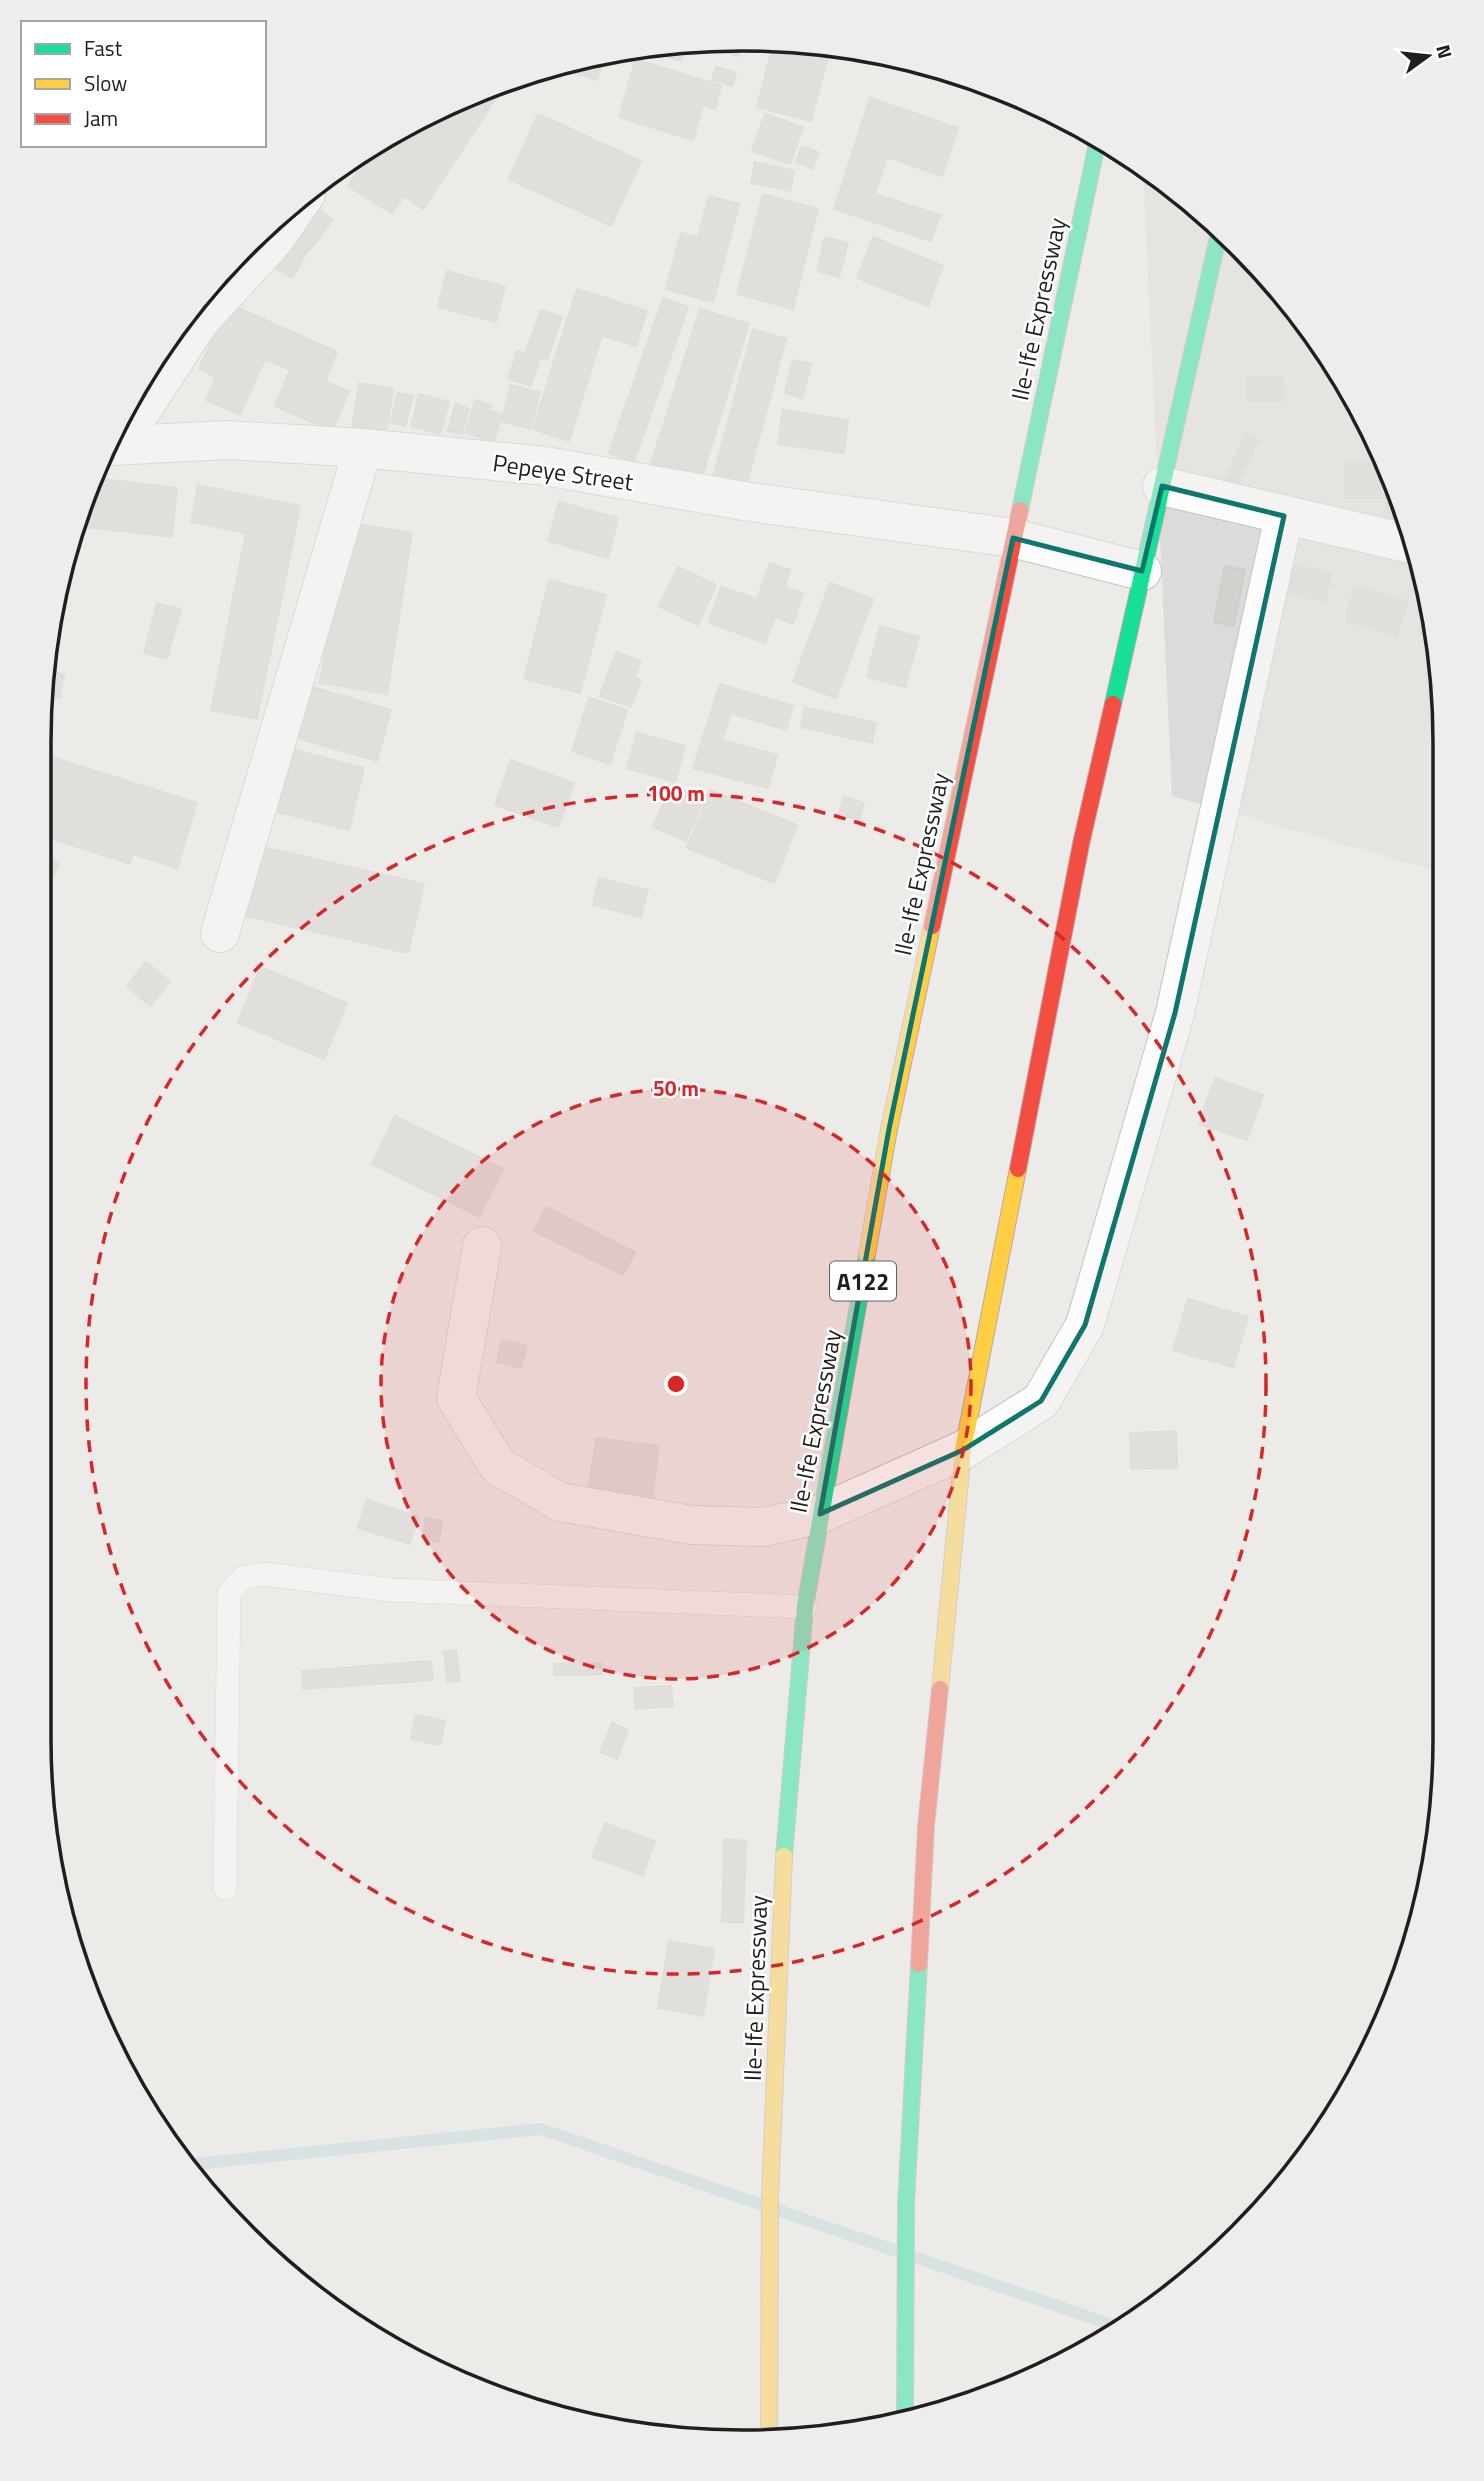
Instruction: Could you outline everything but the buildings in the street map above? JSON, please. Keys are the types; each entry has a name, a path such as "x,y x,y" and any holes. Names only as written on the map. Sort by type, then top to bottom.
{"highway":[{"name":"Ile-Ife Expressway","path":"769,2429 770,2197 782,1879 806,1607 820,1514 851,1354 889,1129 1096,148"},
{"path":"905,2411 906,2204 926,1826 963,1450 1078,857 1217,240"}],"street":[{"path":"208,304 274,240 287,221"},
{"path":"131,419 176,346"},
{"name":"Pepeye Street","path":"118,445 227,440 363,448 545,466 744,501 1013,538 1143,571"},
{"path":"220,933 363,448"},
{"path":"1162,486 1404,543"},
{"path":"482,1246 456,1398 498,1466 560,1502 691,1525 764,1527 820,1514 963,1450 1041,1401 1085,1325 1175,1013 1284,516"}],"lane":[{"path":"225,1888 229,1593 243,1577 264,1574 391,1590 806,1607"}],"highlighted area":[{"path":"1162,486 1284,516 1175,1013 1085,1325 1041,1401 963,1450 820,1514 889,1129 1013,538 1142,571"}],"shaded area":[{"path":"1144,180 1198,222 1231,253 1290,321 1341,396 1381,477 1410,563 1427,652 1432,697 1433,870 1172,796"}],"waterway":[{"path":"197,2164 541,2129 1110,2324"}],"traffic: fast":[{"path":"1020,510 1096,148"},
{"path":"1113,704 1217,240"},
{"path":"784,1856 805,1607 867,1254"},
{"path":"905,2411 906,2204 919,1964"}],"traffic: slow":[{"path":"867,1254 889,1129 932,926"},
{"path":"940,1689 963,1450 1018,1169"},
{"path":"769,2429 770,2197 784,1856"}],"traffic: jam":[{"path":"932,926 1020,510"},
{"path":"1018,1169 1081,844 1113,704"},
{"path":"919,1964 926,1826 940,1689"}]}
